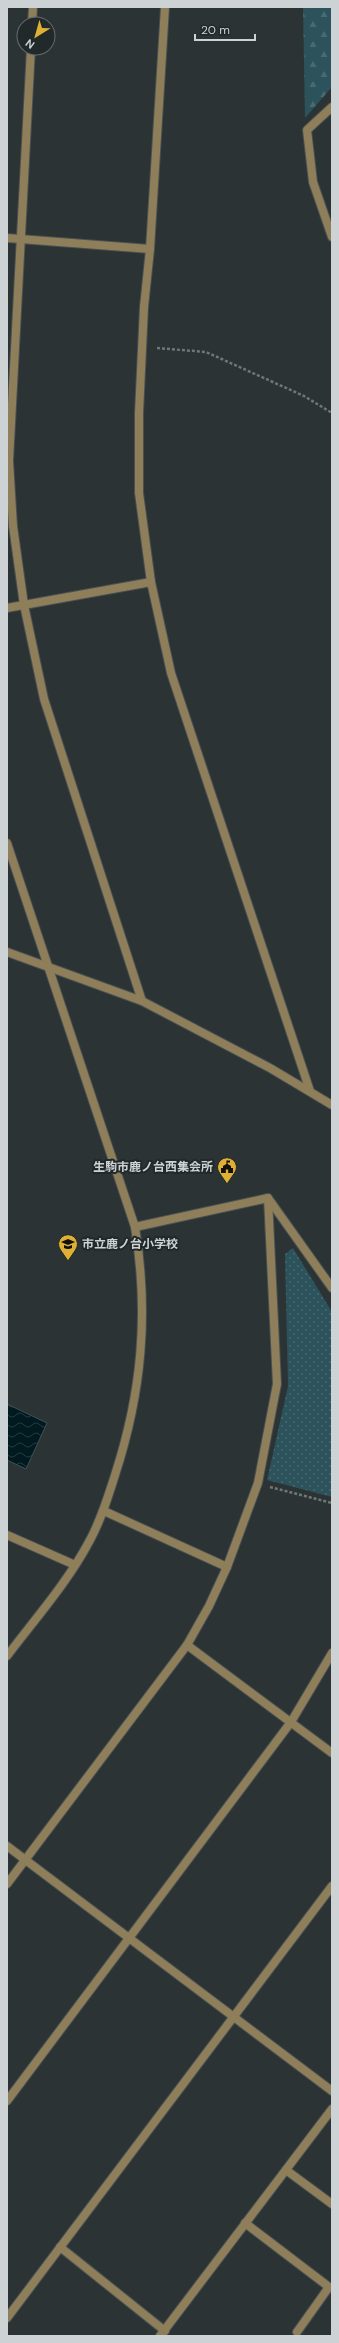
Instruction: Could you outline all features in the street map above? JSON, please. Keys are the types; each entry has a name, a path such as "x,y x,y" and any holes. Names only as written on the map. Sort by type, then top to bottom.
{"street":[{"path":"165,7 150,249 142,346 139,493 151,582 171,673 310,1091"},
{"path":"31,56 9,461 13,526 24,605 44,699 142,1001"},
{"path":"332,107 307,130 313,182 332,237"},
{"path":"7,238 150,249"},
{"path":"7,608 151,582"},
{"path":"7,843 50,968 135,1227 139,1251 143,1318 138,1383 123,1450 104,1511 90,1540 75,1565 7,1656"},
{"path":"7,952 142,1001 216,1039 310,1091 332,1105"},
{"path":"135,1227 268,1198"},
{"path":"268,1198 332,1288"},
{"path":"7,1884 187,1645 209,1606 227,1567 258,1484 277,1384 268,1198"},
{"path":"104,1511 227,1567"},
{"path":"7,1534 75,1565"},
{"path":"187,1645 332,1753"},
{"path":"7,2101 291,1722 332,1653"},
{"path":"7,1846 332,2090"},
{"path":"7,2318 332,1886"},
{"path":"60,2247 162,2333 332,2109"},
{"path":"286,2170 332,2204"},
{"path":"246,2223 329,2287 296,2332"}],"path":[{"path":"142,346 206,352 304,396 332,413"},
{"path":"258,1484 332,1504"}],"green space":[{"path":"303,7 332,7 332,87 305,118"},
{"path":"293,1248 332,1312 332,1497 267,1480 288,1386 285,1254"}],"water":[{"path":"7,1404 47,1423 26,1469 7,1460"}],"place":[{"name":"生駒市鹿ノ台西集会所","path":"227,1184"},
{"name":"市立鹿ノ台小学校","path":"68,1261"}]}
